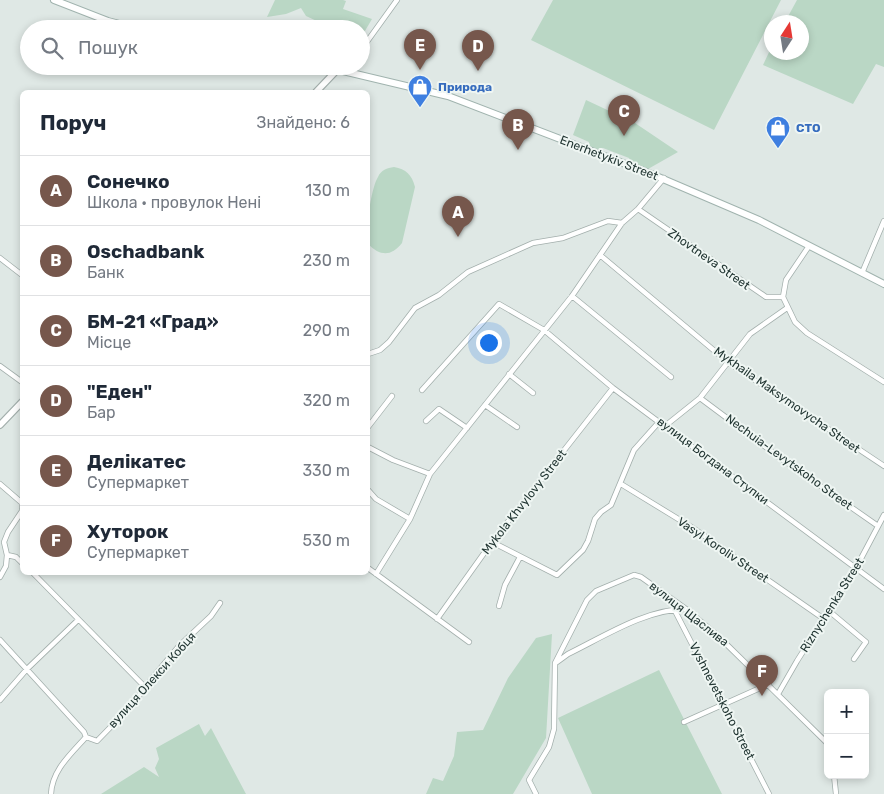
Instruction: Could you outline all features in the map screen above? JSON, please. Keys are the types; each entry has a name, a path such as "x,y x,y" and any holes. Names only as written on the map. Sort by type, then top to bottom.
{"main road":[{"path":"54,0 105,20"},
{"name":"Enerhetykiv Street","path":"369,75 448,96 664,178 759,220 884,284"}],"street":[{"path":"370,38 397,0"},
{"path":"318,90 332,75"},
{"path":"376,574 410,519 430,474 572,296 622,223 638,209 664,178"},
{"name":"Zhovtneva Street","path":"638,209 766,297 783,297"},
{"path":"370,353 380,350 389,342 415,308 439,294 468,272 533,243 564,238 608,221 622,223"},
{"path":"862,273 884,221"},
{"path":"809,246 786,280 783,297 787,308 795,322 807,333 884,382"},
{"name":"Mykhaila Maksymovycha Street","path":"600,255 729,363 884,466"},
{"path":"0,258 20,273"},
{"path":"572,296 671,377"},
{"name":"вулиця Богдана Ступки","path":"422,390 499,304 544,330 613,388 884,589"},
{"path":"665,426 700,398 750,334 787,308"},
{"path":"0,366 20,381"},
{"path":"509,374 533,393"},
{"name":"Mykola Khvylovy Street","path":"437,618 492,542 613,388"},
{"path":"370,424 392,396"},
{"name":"Nechuia-Levytskoho Street","path":"700,398 779,457 878,526"},
{"path":"0,425 20,404"},
{"path":"484,406 517,427"},
{"path":"426,421 439,409 466,428"},
{"path":"492,542 557,575 583,550 595,519 611,505 634,450 659,422"},
{"path":"370,449 430,474"},
{"path":"0,484 20,501"},
{"name":"Vasyl Koroliv Street","path":"621,484 693,528 824,619"},
{"path":"370,492 376,499 410,519"},
{"path":"0,577 6,566 7,555 4,542 20,513"},
{"name":"Riznychenka Street","path":"778,694 856,568 884,515"},
{"path":"7,555 16,557 20,561"},
{"path":"500,606 505,585 520,557"},
{"path":"370,570 469,642"},
{"path":"35,575 145,687"},
{"name":"вулиця Щаслива","path":"556,663 587,600 596,591 634,575 641,577 686,609 716,634 824,740"},
{"name":"вулиця Олекси Кобця","path":"86,737 97,741 136,702 145,687 179,646 211,616 220,603"},
{"path":"536,794 529,780 548,747 554,729 556,663 568,654 643,618 674,609 686,609"},
{"name":"Vyshnevetskoho Street","path":"674,609 769,794"},
{"path":"829,611 866,642 854,659"},
{"path":"0,700 27,669 78,620"},
{"path":"0,640 84,732 86,737 57,770 51,794"},
{"path":"684,722 768,684"},
{"path":"834,779 836,794"}],"green space":[{"path":"275,0 343,0 346,1 343,9 372,19 370,22 370,20 315,20 306,16 301,8 286,14 267,17"},
{"path":"553,0 781,0 773,15 764,15 764,33 714,130 531,40"},
{"path":"797,0 884,0 884,67 876,64 853,104 763,65 765,60 809,60 809,15 789,15"},
{"path":"586,100 635,123 678,152 648,169 631,162 629,158 603,148 598,150 589,146 589,142 573,135"},
{"path":"389,168 402,169 408,173 415,187 402,243 390,253 381,253 370,246 370,207 375,183 381,173"},
{"path":"552,634 546,738 513,794 426,794 433,778 443,781 454,756 457,732 483,730 508,678 536,638"},
{"path":"659,670 722,794 592,794 558,718"},
{"path":"199,724 205,736 211,728 246,794 101,794 144,767 159,777 155,768 159,759 156,748"}],"place":[{"name":"Делікатес","path":"420,70"},
{"name":"\"Еден\"","path":"478,71"},
{"name":"Природа","path":"420,108"},
{"name":"БМ-21 «Град»","path":"624,136"},
{"name":"СТО","path":"778,149"},
{"name":"Oschadbank","path":"518,150"},
{"name":"Сонечко","path":"458,237"},
{"name":"Хуторок","path":"762,696"}]}
